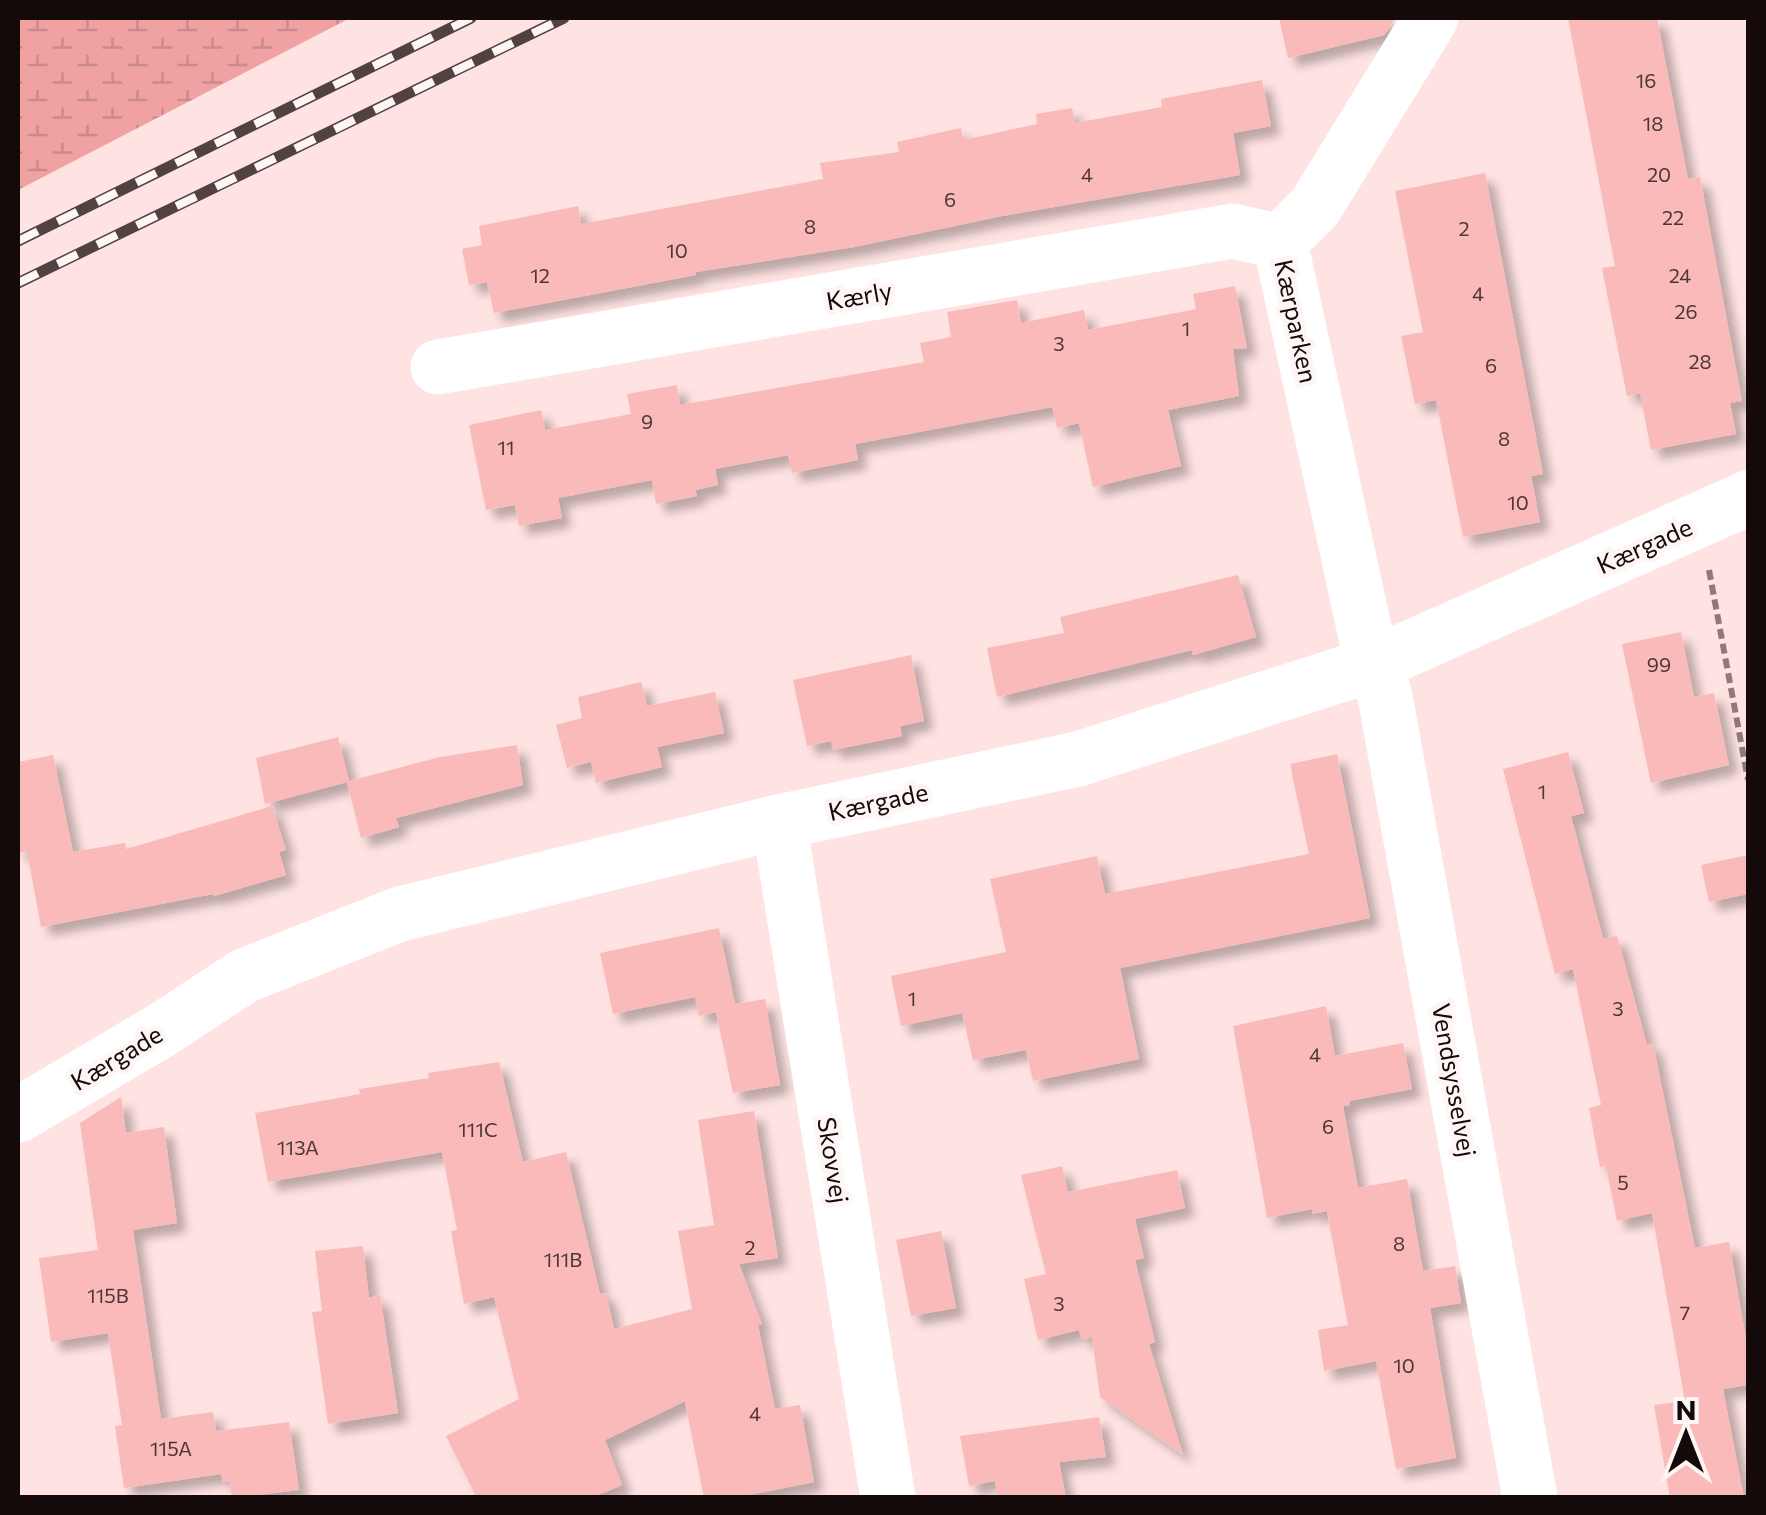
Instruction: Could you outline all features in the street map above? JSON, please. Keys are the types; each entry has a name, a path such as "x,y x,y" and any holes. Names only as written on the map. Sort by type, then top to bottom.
{"street":[{"name":"Kærparken","path":"1374,664 1280,242 1315,208 1431,18"},
{"name":"Kærly","path":"438,367 1234,232 1280,242"},
{"name":"Kærgade","path":"18,1115 244,976 400,914 779,822 1078,759 1374,664 1748,498"},
{"name":"Vendsysselvej","path":"1374,664 1385,696 1530,1498"},
{"name":"Skovvej","path":"779,822 888,1498"}],"path":[{"path":"1699,520 1748,780"}],"green space":[{"path":"18,18 350,18 18,190"}],"building":[{"path":"1279,18 1395,18 1384,35 1288,58"},
{"path":"1568,18 1657,18 1688,179 1700,177 1742,401 1730,403 1736,434 1651,450 1640,393 1627,396 1602,268 1615,266"},
{"path":"1262,80 1271,126 1233,133 1240,175 1002,216 854,247 696,272 494,313 487,282 469,285 462,249 482,245 479,226 578,206 581,224 823,179 820,163 899,152 897,142 961,128 963,140 1037,124 1036,114 1072,108 1075,123 1162,107 1161,99"},
{"path":"1485,173 1543,474 1531,476 1540,522 1463,537 1436,400 1415,404 1401,336 1423,332 1395,191"},
{"path":"1235,286 1247,348 1233,349 1239,396 1168,410 1181,466 1093,487 1079,423 1057,428 1052,407 855,444 858,460 792,473 788,455 715,469 718,485 695,490 697,496 656,504 652,480 558,498 562,518 519,526 515,505 486,510 469,425 541,410 545,430 631,414 627,394 677,385 680,405 924,362 920,343 951,337 947,312 1017,300 1021,323 1084,310 1088,330 1196,309 1193,294"},
{"path":"1238,575 1256,637 1193,655 1192,650 997,697 987,648 1064,633 1060,617"},
{"path":"1681,632 1694,697 1714,693 1729,765 1651,783 1622,644"},
{"path":"911,655 924,721 900,726 902,736 833,750 831,741 807,746 793,680"},
{"path":"641,682 647,706 715,692 724,733 657,747 662,767 596,783 591,762 567,768 556,725 582,718 578,697"},
{"path":"338,737 349,781 440,757 517,745 523,785 396,818 399,827 361,838 347,782 265,804 256,758"},
{"path":"1568,752 1584,813 1571,816 1603,939 1617,936 1647,1045 1653,1044 1695,1248 1729,1242 1748,1350 1748,1385 1723,1389 1744,1498 1670,1498 1654,1405 1685,1401 1652,1213 1617,1221 1606,1166 1600,1167 1589,1108 1601,1105 1573,969 1555,974 1503,769"},
{"path":"1337,754 1370,918 1120,968 1139,1059 1033,1081 1026,1050 973,1060 962,1013 901,1026 891,976 1006,952 990,879 1097,856 1105,894 1309,854 1290,764"},
{"path":"53,755 73,852 125,843 126,849 272,806 286,850 279,852 286,875 214,896 41,927 27,851 18,853 18,762"},
{"path":"1748,855 1748,894 1709,902 1701,865"},
{"path":"719,928 735,1004 765,999 780,1085 733,1093 716,1012 699,1016 695,997 613,1014 600,953"},
{"path":"1326,1006 1335,1056 1403,1043 1412,1089 1349,1101 1350,1105 1343,1106 1358,1188 1407,1179 1423,1271 1455,1266 1461,1303 1430,1308 1456,1458 1396,1469 1376,1361 1324,1371 1318,1330 1348,1325 1327,1211 1312,1214 1312,1209 1267,1218 1233,1026"},
{"path":"499,1062 523,1162 566,1152 600,1294 606,1293 614,1329 692,1309 678,1231 714,1225 698,1120 754,1111 778,1258 739,1264 762,1324 758,1325 775,1409 800,1405 814,1482 734,1498 704,1498 685,1401 605,1440 622,1485 591,1498 477,1498 446,1436 519,1399 494,1297 464,1304 451,1231 457,1230 442,1152 268,1182 255,1113 360,1094 359,1089 429,1078 428,1073"},
{"path":"121,1097 126,1133 164,1127 177,1223 133,1230 161,1419 213,1412 216,1431 289,1422 299,1490 232,1498 230,1481 223,1482 221,1474 124,1488 115,1426 122,1425 108,1333 51,1342 39,1258 98,1250 80,1123"},
{"path":"1062,1166 1068,1192 1177,1170 1185,1208 1135,1219 1144,1258 1135,1260 1155,1342 1149,1344 1183,1455 1100,1397 1092,1337 1082,1340 1079,1330 1038,1340 1024,1279 1046,1274 1021,1175"},
{"path":"941,1231 956,1308 911,1316 896,1240"},
{"path":"363,1246 369,1298 380,1295 398,1413 328,1424 312,1312 322,1311 315,1251"},
{"path":"1099,1417 1106,1457 1059,1462 1066,1498 998,1498 995,1481 969,1486 960,1436"}],"railway":[{"path":"18,241 471,18"},
{"path":"18,283 564,18"}]}
